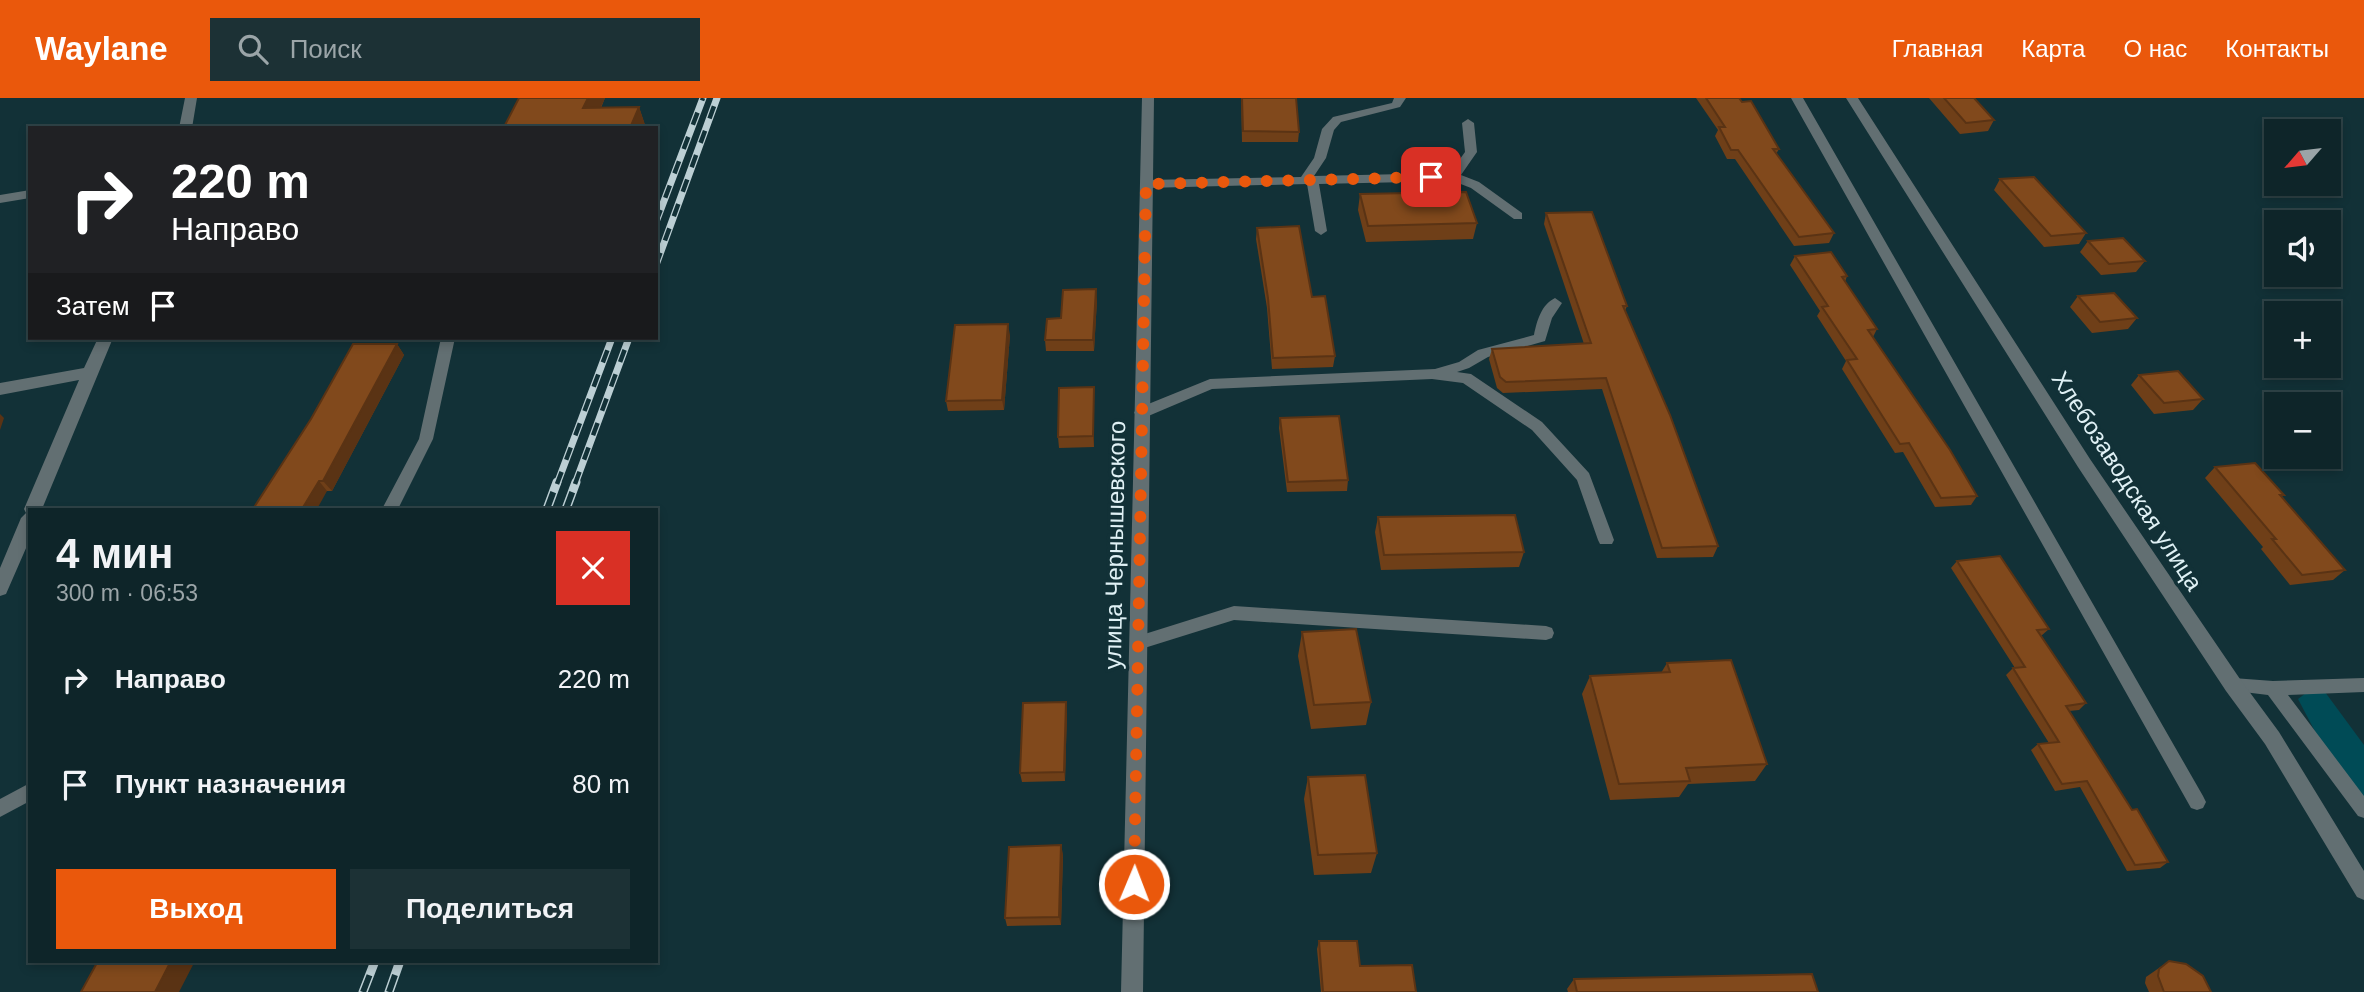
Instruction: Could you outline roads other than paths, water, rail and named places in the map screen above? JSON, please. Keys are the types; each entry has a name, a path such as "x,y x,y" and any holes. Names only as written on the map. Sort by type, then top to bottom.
{"street":[{"path":"185,126 191,98"},
{"name":"улица Чернышевского","path":"1132,992 1148,98"},
{"name":"Хлебозаводская улица","path":"1852,98 2084,463 2233,685 2272,738 2364,890"},
{"path":"0,199 28,194"},
{"path":"33,508 104,340"},
{"path":"0,389 90,373"},
{"path":"0,589 28,523"}],"lane":[{"path":"1321,231 1308,180 1320,158 1328,129 1337,119 1396,105 1400,98"},
{"path":"1797,98 2197,802"},
{"path":"1454,177 1471,152 1468,123"},
{"path":"1146,184 1454,177 1475,185 1518,216"},
{"path":"1432,374 1464,365 1483,353 1539,338 1545,317 1555,303"},
{"path":"391,508 426,439 448,340"},
{"path":"1142,413 1210,384 1432,374 1466,378 1537,426 1584,477 1606,540"},
{"path":"1138,643 1234,613 1546,634"},
{"path":"2233,685 2273,688 2364,685"},
{"path":"2273,688 2364,810"},
{"path":"0,809 28,792"}],"railway":[{"path":"658,217 703,98"},
{"path":"658,260 717,98"},
{"path":"557,484 611,340"},
{"path":"575,484 628,340"},
{"path":"547,508 557,482"},
{"path":"566,508 576,482"},
{"path":"363,992 374,963"},
{"path":"389,992 399,963"}]}
